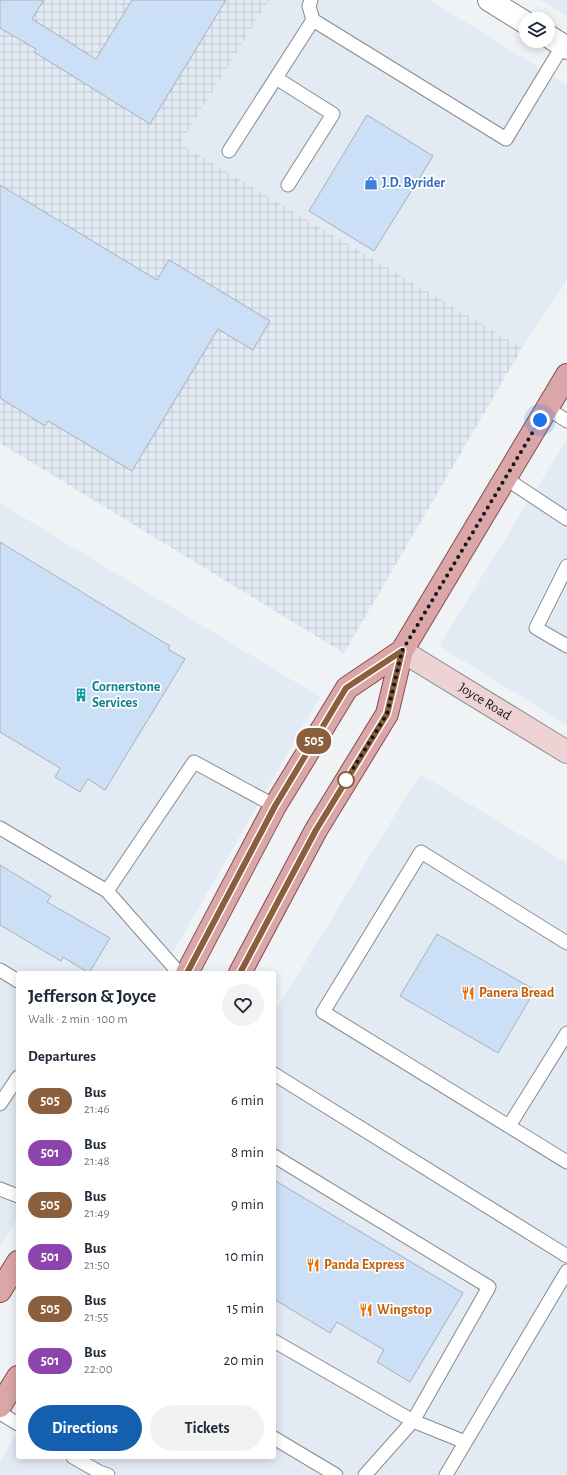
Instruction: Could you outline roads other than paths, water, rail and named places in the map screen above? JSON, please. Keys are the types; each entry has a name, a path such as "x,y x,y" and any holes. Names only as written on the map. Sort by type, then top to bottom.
{"main road":[{"path":"241,971 316,830 387,714 402,651 567,375"},
{"path":"189,971 275,806 346,688 402,651"},
{"path":"0,1292 16,1265"},
{"path":"0,1406 16,1380"}],"street":[{"path":"491,0 519,18"},
{"name":"Joyce Road","path":"402,651 567,752"}],"lane":[{"path":"311,0 309,6 313,20 506,139 559,43"},
{"path":"229,151 313,20"},
{"path":"276,78 333,114 288,185"},
{"path":"547,408 567,421"},
{"path":"505,478 567,519"},
{"path":"567,566 536,628 567,646"},
{"path":"107,891 194,762 275,806"},
{"path":"0,828 107,891 177,971"},
{"path":"567,943 421,852 323,1012 567,1162"},
{"path":"0,970 16,980"},
{"path":"509,1126 567,1033"},
{"path":"276,1075 567,1256"},
{"path":"0,1104 16,1080"},
{"path":"276,1157 489,1287 413,1421 365,1475"},
{"path":"0,1189 16,1195"},
{"path":"446,1475 567,1271"},
{"path":"276,1342 413,1421 465,1442"},
{"path":"0,1413 16,1423"},
{"path":"276,1439 336,1475"},
{"path":"76,1459 98,1472 108,1475"}],"place":[{"name":"J.D. Byrider","path":"371,183"},
{"name":"Cornerstone Services","path":"81,695"},
{"name":"Panera Bread","path":"468,993"},
{"name":"Panda Express","path":"313,1265"},
{"name":"Wingstop","path":"366,1310"}]}
